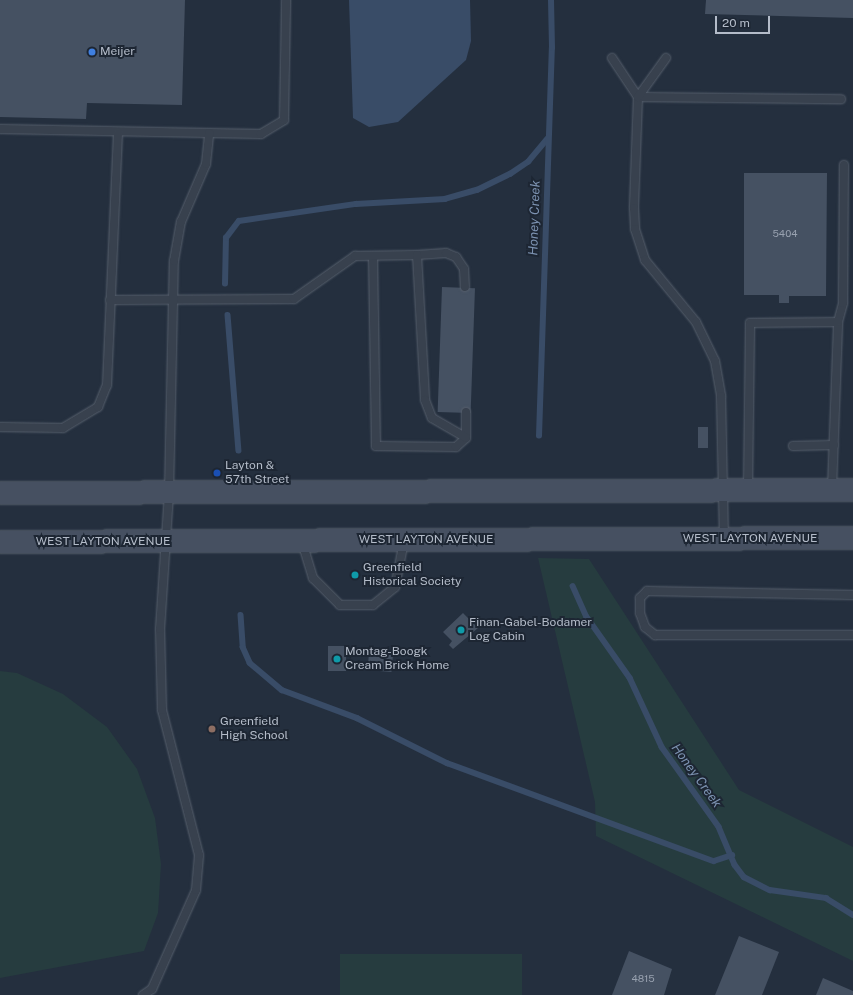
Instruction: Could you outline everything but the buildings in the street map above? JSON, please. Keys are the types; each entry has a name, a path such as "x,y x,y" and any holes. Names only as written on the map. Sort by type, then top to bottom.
{"main road":[{"path":"0,494 843,490"},
{"name":"WEST LAYTON AVENUE","path":"0,542 853,538"}],"lane":[{"path":"0,129 261,134 284,120 286,0"},
{"path":"612,58 638,97"},
{"path":"666,58 638,97 635,229 645,260 696,322 715,361 721,396 724,539"},
{"path":"638,97 841,99"},
{"path":"0,427 63,428 98,407 107,385 118,132"},
{"path":"143,995 152,989 196,890 199,855 162,710 163,541 169,493 172,300 181,222 206,164 209,133"},
{"path":"843,490 834,445 838,322 843,303 844,165"},
{"path":"110,300 294,299 355,256 446,253 456,257 464,268 465,287"},
{"path":"417,254 425,400 432,418 466,438"},
{"path":"373,256 376,446 456,447 466,438 466,412"},
{"path":"748,490 750,323 838,322"},
{"path":"793,446 834,445"},
{"path":"301,541 313,578 340,605 373,605 395,587 404,540"},
{"path":"853,595 647,591 640,598 640,613 645,627 655,634 853,634"}],"green space":[{"path":"538,558 589,559 739,790 853,847 853,961 596,836 595,802"},
{"path":"0,671 17,673 63,694 107,727 137,769 155,818 161,864 158,913 144,951 0,978"},
{"path":"340,954 522,954 522,995 340,995"}],"water":[{"path":"349,0 470,0 471,41 466,60 398,122 369,127 353,118"}],"waterway":[{"name":"Honey Creek","path":"539,436 552,48 551,0"},
{"path":"225,284 226,238 239,221 356,204 445,199 477,190 510,174 528,162 547,139"},
{"path":"228,315 239,451"},
{"name":"Honey Creek","path":"573,586 587,617 630,678 662,747 719,827 735,865 744,877 770,890 826,898 853,915"},
{"path":"241,615 243,647 250,663 282,690 357,718 447,763 714,861 732,855"}],"place":[{"name":"Meijer","path":"92,52"},
{"name":"Layton & 57th Street","path":"217,473"},
{"name":"Greenfield Historical Society","path":"355,575"},
{"name":"Finan-Gabel-Bodamer Log Cabin","path":"461,630"},
{"name":"Montag-Boogk Cream Brick Home","path":"337,659"},
{"name":"Greenfield High School","path":"212,729"}]}
